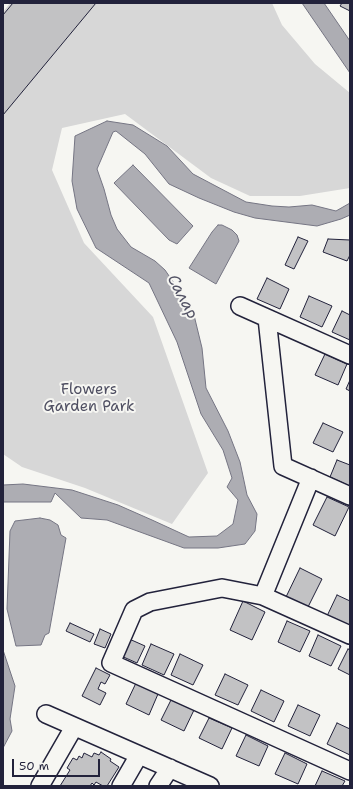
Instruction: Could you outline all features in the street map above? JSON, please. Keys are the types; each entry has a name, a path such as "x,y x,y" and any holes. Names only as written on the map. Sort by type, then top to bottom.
{"street":[{"path":"240,306 350,355"},
{"path":"267,318 283,466 350,496"},
{"path":"263,596 311,478"},
{"path":"350,635 263,596 222,588 150,602 134,610 111,663 350,771"},
{"path":"46,714 210,786"},
{"path":"40,786 74,726"},
{"path":"121,786 139,755"},
{"path":"158,786 170,768"}],"green space":[{"name":"Flowers Garden Park","path":"10,3 272,3 282,25 315,64 350,93 350,188 300,196 250,196 211,178 125,114 62,128 52,170 84,243 153,317 208,473 172,524 85,488 22,467 3,454 3,12"}],"water":[{"path":"302,3 324,3 350,41 350,73"},
{"name":"Салар","path":"107,121 133,125 167,146 193,174 246,202 289,207 312,205 336,211 350,203 350,215 317,226 255,218 234,212 169,184 145,154 116,131 113,132 97,169 111,215 117,229 131,247 155,261 165,270 193,311 202,348 206,388 228,431 240,462 247,495 257,514 255,531 245,544 218,548 184,548 107,520 81,518 55,493 51,502 3,502 3,485 23,484 72,490 118,505 189,537 217,536 233,524 238,500 227,487 232,478 223,450 201,414 177,342 149,283 96,248 77,209 72,181 75,136"},
{"path":"133,165 193,226 177,244 169,240 114,183"},
{"path":"218,225 222,225 232,230 237,235 239,241 216,284 189,268"},
{"path":"40,518 50,520 58,525 61,535 66,538 49,633 45,635 41,645 16,646 7,609 10,531 15,521"},
{"path":"3,650 15,686 10,719 12,731 3,748"}],"building":[{"path":"13,3 96,3 3,115 3,15"},
{"path":"342,3 350,3 350,11 340,6"},
{"path":"298,237 308,241 294,269 285,265"},
{"path":"328,239 350,240 350,255 347,261 323,252"},
{"path":"267,278 289,289 280,309 257,299"},
{"path":"309,296 332,306 322,327 300,317"},
{"path":"342,311 350,315 350,340 332,332"},
{"path":"325,354 347,364 338,385 315,375"},
{"path":"350,380 350,391 346,389"},
{"path":"323,423 343,432 333,452 313,443"},
{"path":"337,460 350,465 350,486 330,477"},
{"path":"327,497 349,507 335,536 313,525"},
{"path":"300,568 322,579 308,607 286,597"},
{"path":"337,595 350,601 350,626 327,616"},
{"path":"243,601 265,612 252,640 230,630"},
{"path":"287,621 310,631 300,652 278,642"},
{"path":"70,623 94,634 90,642 66,631"},
{"path":"100,629 111,634 105,648 94,644"},
{"path":"318,635 341,646 331,666 309,656"},
{"path":"127,638 145,646 137,663 119,655"},
{"path":"151,644 174,654 164,675 142,665"},
{"path":"348,649 350,650 350,675 338,669"},
{"path":"180,654 203,665 193,685 171,675"},
{"path":"96,668 110,675 105,684 101,682 98,689 106,693 100,705 82,696"},
{"path":"225,674 248,685 238,705 215,695"},
{"path":"136,683 158,694 149,715 126,704"},
{"path":"261,690 284,701 274,722 251,711"},
{"path":"171,700 194,710 184,731 161,720"},
{"path":"298,705 320,715 310,736 288,726"},
{"path":"209,718 232,728 222,749 199,738"},
{"path":"337,723 350,729 350,755 327,744"},
{"path":"246,735 268,746 259,766 236,756"},
{"path":"101,752 119,767 107,786 103,786 96,782 94,785 92,783 90,786 60,786 70,770 67,768 73,758 77,760 79,756 82,758 84,753 92,757 94,753 99,755"},
{"path":"285,753 307,764 298,784 275,774"},
{"path":"322,771 345,781 342,786 315,786"}]}
